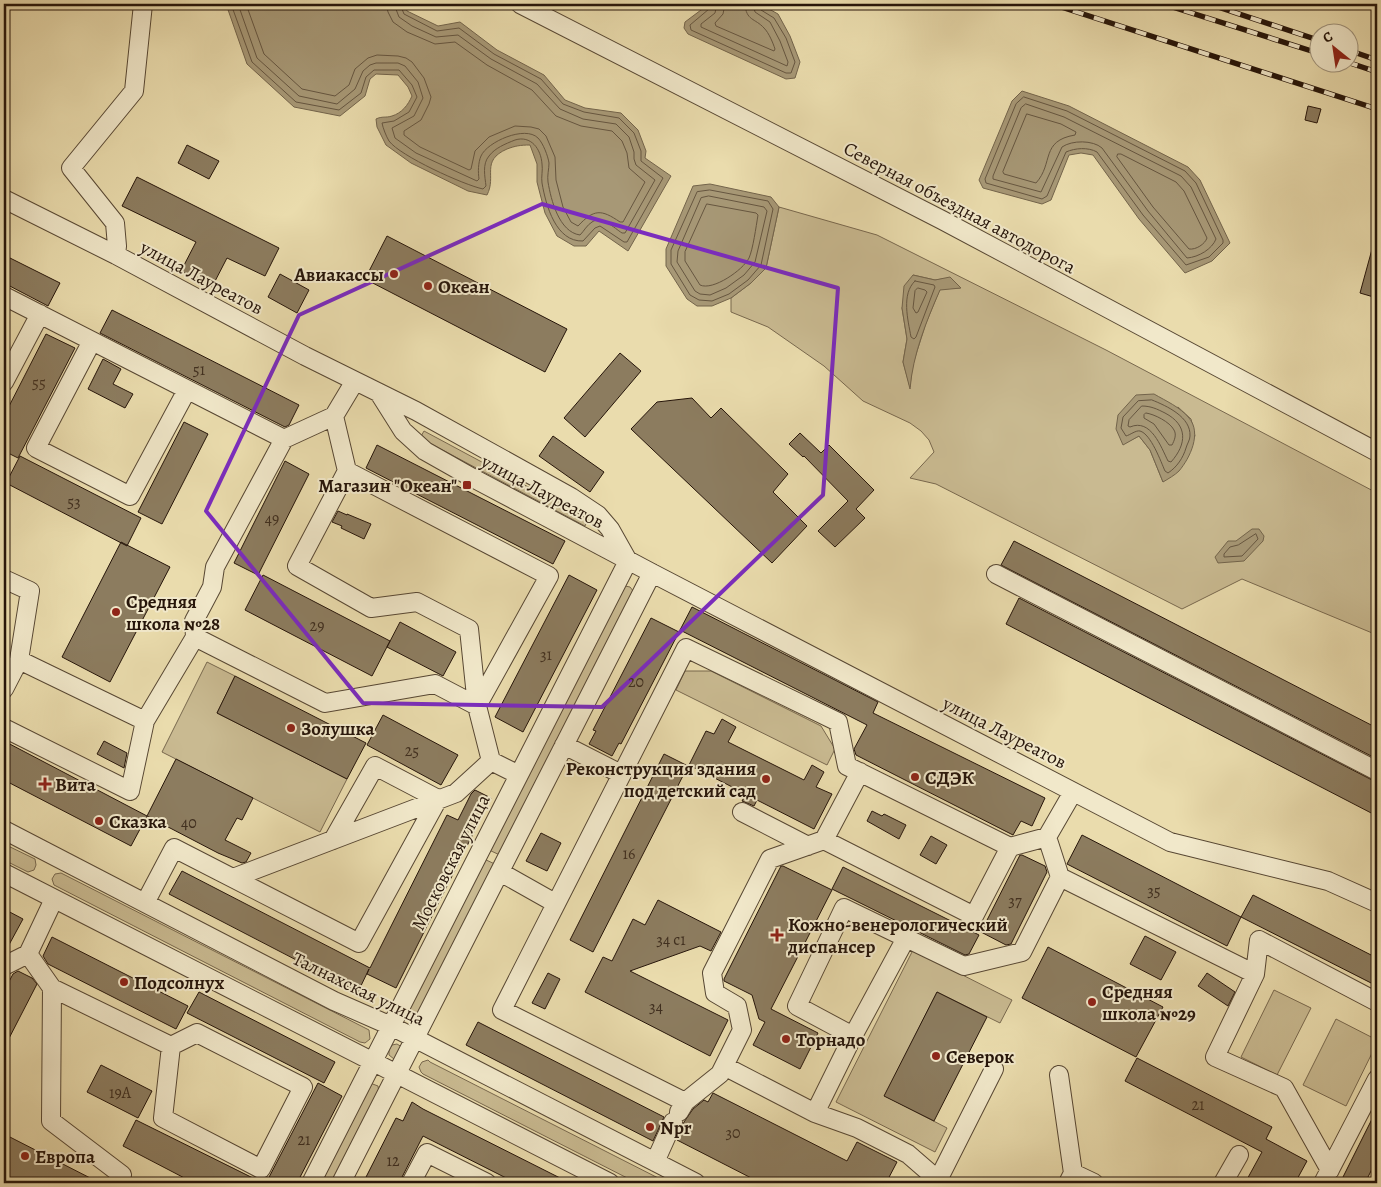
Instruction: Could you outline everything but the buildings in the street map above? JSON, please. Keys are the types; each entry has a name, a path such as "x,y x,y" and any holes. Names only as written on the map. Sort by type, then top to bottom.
{"street":[{"path":"116,256 115,223 71,168 134,91 143,4"},
{"name":"Северная объездная автодорога","path":"520,4 942,220 1377,452"},
{"name":"улица Лауреатов","path":"4,199 504,458 598,514 610,529 628,561"},
{"path":"4,296 284,439"},
{"path":"4,382 40,314"},
{"path":"92,341 36,448 130,496 187,390"},
{"path":"4,728 130,791 145,721 195,637 194,622 212,587 215,566 284,439 334,416 355,381"},
{"name":"улица Лауреатов","path":"379,393 403,430 425,452 628,561 1170,842 1328,881 1377,903"},
{"path":"334,416 347,472 297,566 371,608 417,602 469,629 477,706 491,761 518,776"},
{"path":"347,472 549,576 477,706"},
{"name":"Московская улица","path":"311,1183 628,561"},
{"path":"342,1183 652,573"},
{"path":"996,574 1377,770"},
{"path":"4,579 30,592 19,660 4,689"},
{"path":"195,637 325,704 435,684 477,706"},
{"path":"679,1112 502,1010 686,648 838,722 847,766 1010,847 1047,837 1074,792"},
{"path":"19,660 145,721"},
{"path":"564,745 621,774"},
{"path":"233,878 438,799 456,794 491,761"},
{"path":"333,840 375,766 438,799"},
{"path":"655,1162 679,1112 720,1074 742,1030 737,1006 715,993 712,973 770,859 816,843 860,772"},
{"path":"145,903 174,848 359,943 438,799"},
{"path":"742,812 816,843 974,916 1010,847"},
{"name":"Талнахская улица","path":"4,830 334,1001 390,1026 696,1183"},
{"path":"853,1036 797,1006 844,908 964,966 1022,952 1060,877 1047,837"},
{"path":"500,872 555,903"},
{"path":"4,873 602,1181"},
{"path":"1060,877 1255,974"},
{"path":"4,966 28,954 54,899"},
{"path":"815,1113 853,1036 906,938"},
{"path":"1326,1177 1284,1088 1215,1057 1255,974 1259,940 1377,1002"},
{"path":"28,954 52,988 172,1046"},
{"path":"52,988 51,1121 122,1175 117,1183"},
{"path":"197,1033 303,1087 261,1169 163,1118 172,1046 197,1033"},
{"path":"724,1066 815,1113 857,1128 908,1154 941,1182 994,1069"},
{"path":"1058,1075 1070,1178 1094,1183"},
{"path":"1326,1177 1377,1079"},
{"path":"411,1183 427,1154 486,1183"},
{"path":"1223,1183 1238,1155"}],"highlighted area":[{"path":"542,204 838,288 823,495 602,707 363,703 206,511 299,315"}],"shaded area":[{"path":"779,207 877,235 1106,350 1377,493 1377,635 1242,579 1182,609 936,484 910,478 934,452 929,440 921,431 910,423 863,401 824,366 768,327 731,312 731,298 751,283 766,268","holes":["913,275 935,280 950,278 960,288 940,289 926,323 912,367 910,387 903,362 907,339 902,308","1178,407 1191,419 1195,436 1163,482 1150,450 1139,436 1123,444"]},
{"path":"424,431 588,519 585,526 420,438"},
{"path":"625,586 630,587 634,592 502,856 489,850"},
{"path":"207,662 235,676 217,713 347,779 320,832 162,752"},
{"path":"685,671 711,671 821,726 835,749 827,765 676,690"},
{"path":"4,844 35,859 36,865 34,870 28,872 4,860"},
{"path":"484,859 497,865 416,1020 409,1016 408,1011"},
{"path":"61,873 369,1030 370,1039 365,1043 360,1042 54,885 52,879 55,874"},
{"path":"913,950 1012,1000 1000,1023 937,992 885,1096 947,1128 935,1152 836,1102"},
{"path":"1274,990 1311,1008 1277,1075 1241,1057"},
{"path":"1336,1019 1377,1040 1346,1106 1303,1085"},
{"path":"397,1044 402,1047 397,1059 394,1059 389,1055 389,1050 392,1045"},
{"path":"428,1060 668,1183 637,1183 423,1074 419,1067 422,1062"},
{"path":"370,1083 378,1086 379,1093 333,1183 317,1183"}],"water":[{"path":"226,4 404,4 407,11 438,26 460,22 497,50 544,75 565,100 585,108 621,113 638,130 646,151 645,158 671,176 628,251 599,231 586,246 574,246 557,236 545,213 537,182 537,164 530,145 507,149 494,159 491,164 491,181 487,195 468,191 411,163 386,145 377,127 376,119 399,113 412,96 408,87 398,75 376,74 370,79 365,96 340,116 294,107 247,64"},
{"path":"709,4 760,4 778,14 790,36 800,62 795,78 786,79 688,34 684,28 685,22"},
{"path":"1022,91 1069,106 1188,167 1200,180 1230,243 1212,261 1185,273 1139,219 1093,155 1081,153 1069,155 1051,200 1042,204 983,188 979,180 1012,101"},
{"path":"710,184 771,197 779,207 766,268 751,283 731,298 712,306 697,306 687,299 666,266 666,249 693,186"},
{"path":"913,275 935,280 950,277 961,288 940,290 917,351 910,389 903,362 907,339 902,308 904,286"},
{"path":"1154,394 1173,404 1185,414 1193,424 1194,431 1193,445 1187,459 1179,471 1163,482 1150,450 1139,436 1123,445 1116,429 1118,415 1136,395"},
{"path":"1252,529 1259,529 1264,536 1263,541 1244,561 1218,563 1215,557 1228,541 1236,541"}],"railway":[{"path":"1052,4 1377,109"},
{"path":"1163,4 1308,50"},
{"path":"1209,4 1308,37"},
{"path":"1358,53 1377,60"},
{"path":"1358,66 1377,72"}],"place":[{"name":"Авиакассы","path":"394,274"},
{"name":"Океан","path":"428,286"},
{"name":"Магазин \"Океан\"","path":"467,485"},
{"name":"Средняя школа №28","path":"116,612"},
{"name":"Золушка","path":"291,728"},
{"name":"СДЭК","path":"915,777"},
{"name":"Реконструкция здания под детский сад","path":"766,779"},
{"name":"Вита","path":"45,784"},
{"name":"Сказка","path":"99,821"},
{"name":"Кожно-венерологический диспансер","path":"777,935"},
{"name":"Подсолнух","path":"124,982"},
{"name":"Средняя школа №29","path":"1092,1002"},
{"name":"Торнадо","path":"786,1039"},
{"name":"Северок","path":"936,1056"},
{"name":"Npr","path":"650,1127"},
{"name":"Европа","path":"25,1156"}]}
